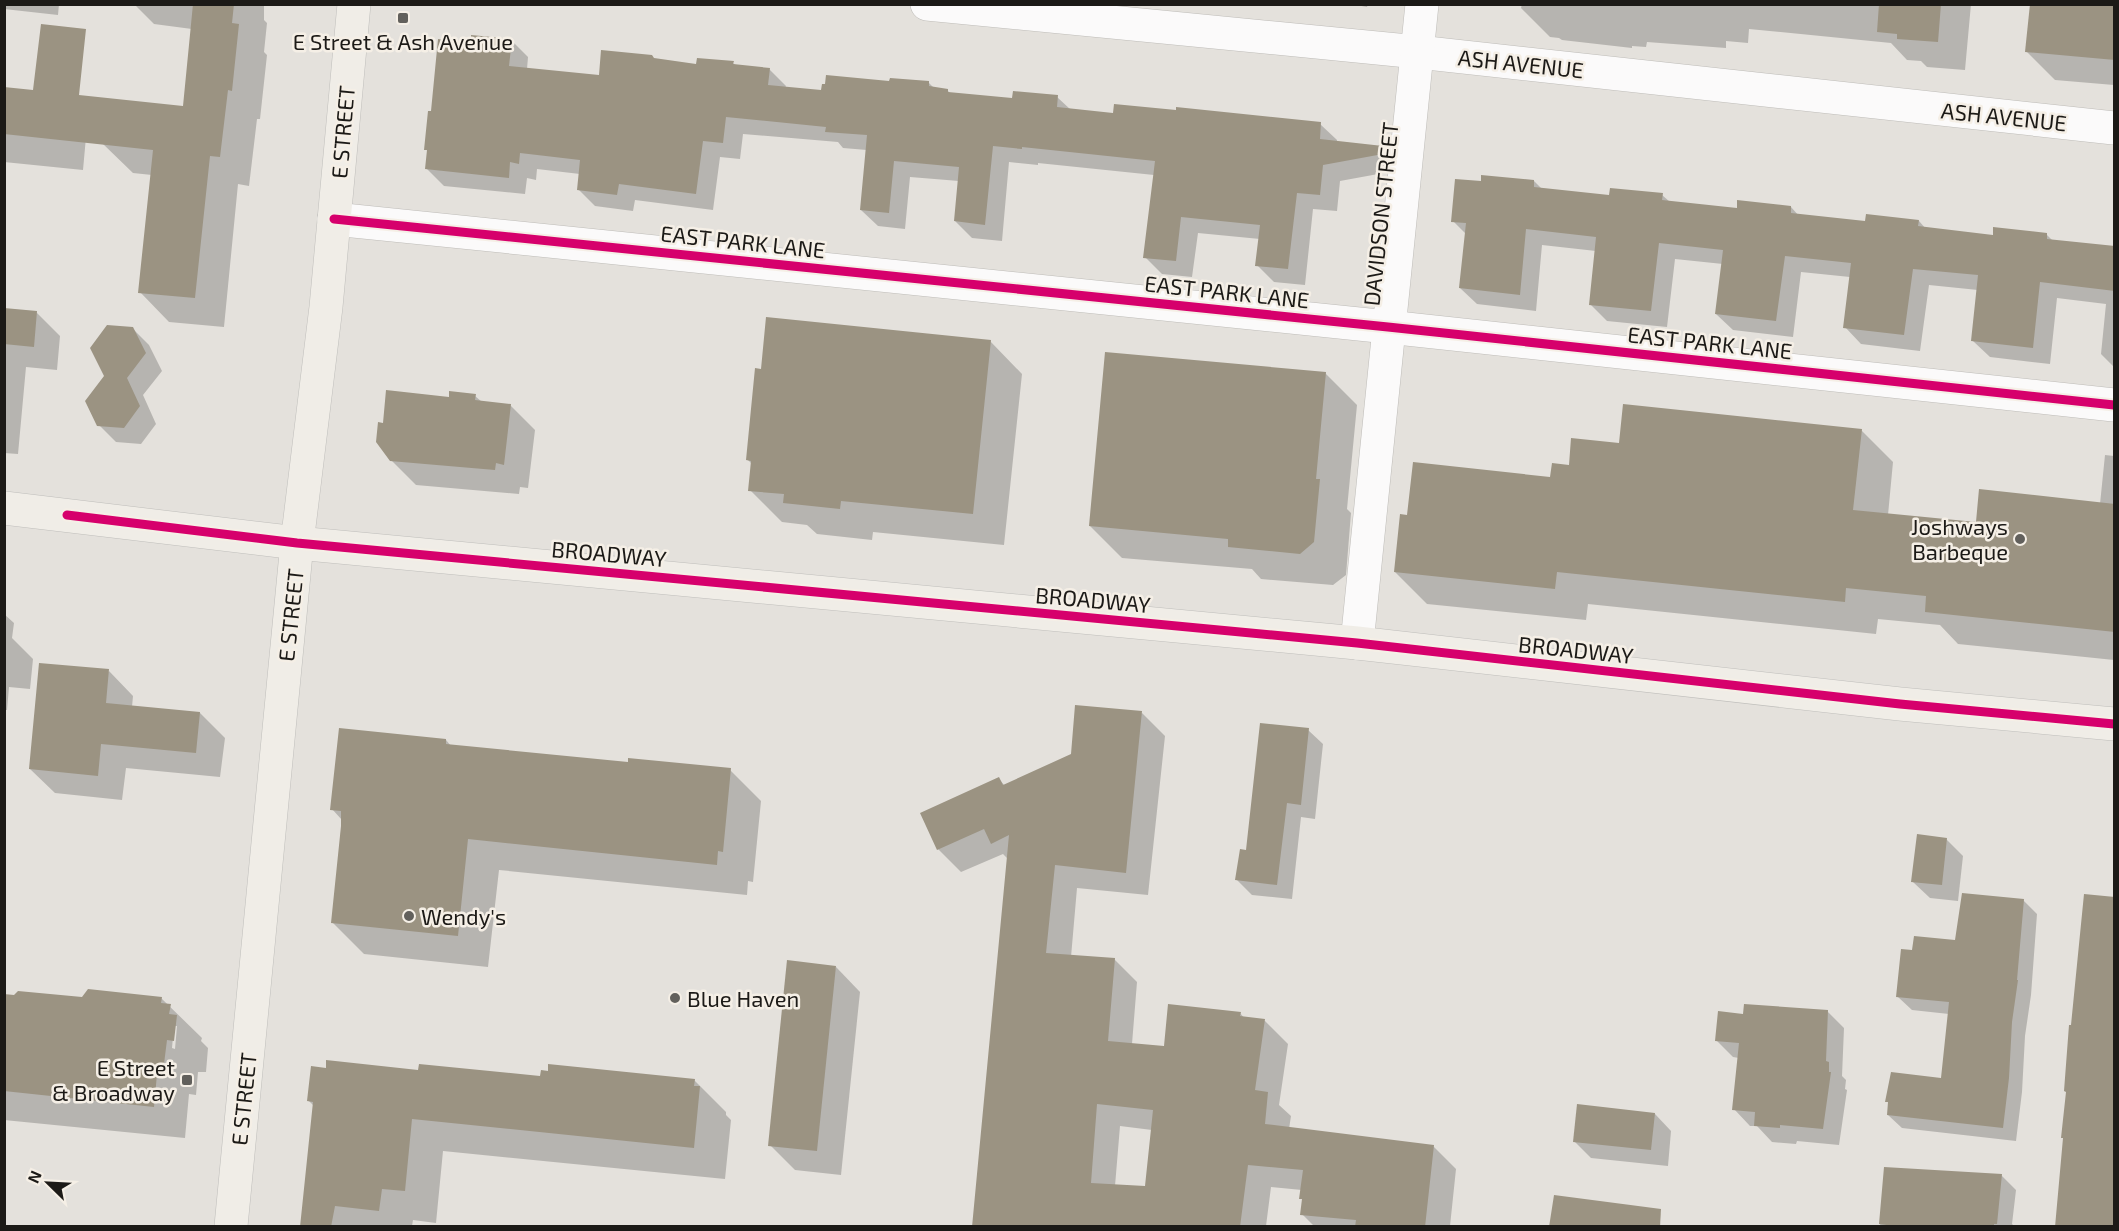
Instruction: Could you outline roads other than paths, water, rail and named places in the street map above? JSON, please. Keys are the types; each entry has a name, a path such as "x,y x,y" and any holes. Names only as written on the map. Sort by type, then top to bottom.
{"main road":[{"name":"E STREET","path":"231,1227 297,543 325,318 354,4"},
{"name":"BROADWAY","path":"4,508 297,543 1357,643 1900,704 2115,724"}],"street":[{"name":"ASH AVENUE","path":"927,4 1418,52 2115,128"},
{"name":"DAVIDSON STREET","path":"1357,643 1422,4"},
{"name":"EAST PARK LANE","path":"334,219 1388,327 2115,405"}],"place":[{"name":"E Street & Ash Avenue","path":"403,18"},
{"name":"Joshways Barbeque","path":"2020,539"},
{"name":"Wendy's","path":"409,916"},
{"name":"Blue Haven","path":"675,998"},
{"name":"E Street & Broadway","path":"187,1080"}]}
